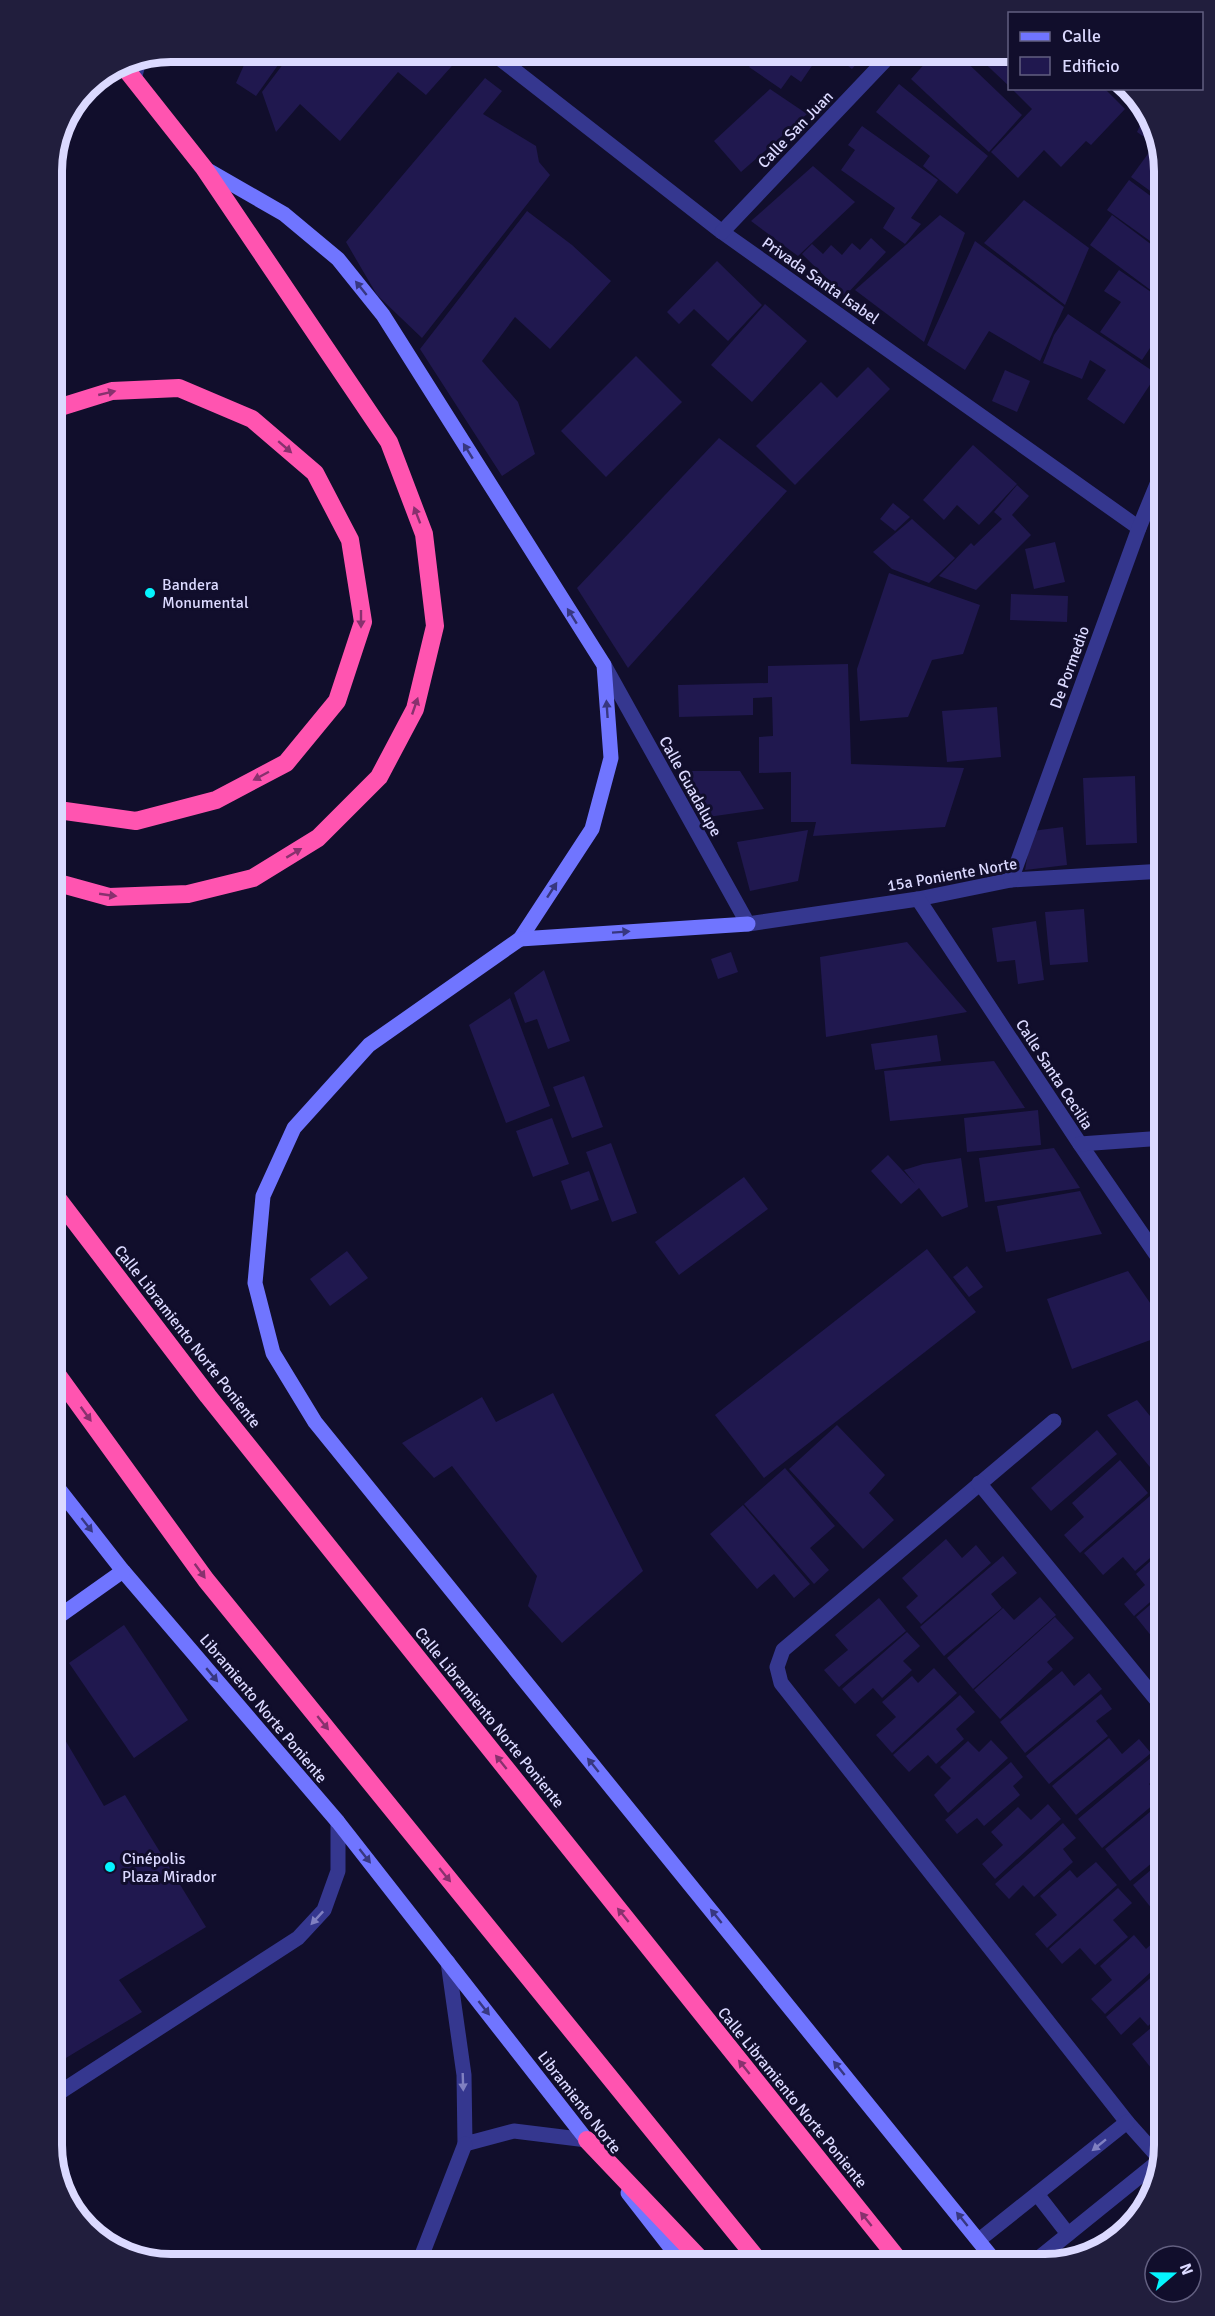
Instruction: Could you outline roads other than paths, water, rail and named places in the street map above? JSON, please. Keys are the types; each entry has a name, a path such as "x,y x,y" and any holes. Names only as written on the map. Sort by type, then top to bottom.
{"highway":[{"path":"62,884 109,897 188,894 253,878 318,838 379,777 416,709 435,626 424,534 389,442 204,168 127,71"},
{"path":"62,407 112,391 179,388 252,419 315,473 350,540 363,622 337,701 286,763 216,800 136,821 62,811"},
{"name":"Calle Libramiento Norte Poniente","path":"62,1204 216,1405 894,2254"},
{"path":"62,1381 206,1580 753,2254"},
{"path":"587,2140 696,2254"}],"street":[{"name":"Privada Santa Isabel","path":"507,62 722,232 1139,528"},
{"name":"Calle San Juan","path":"722,232 884,62"},
{"path":"134,79 137,67"},
{"path":"204,168 284,214 338,259 383,315 604,665 610,758 592,829 520,939 369,1045 294,1128 263,1196 255,1283 273,1353 315,1422 990,2254"},
{"name":"De Pormedio","path":"1011,880 1154,491"},
{"name":"Calle Guadalupe","path":"604,665 748,924"},
{"name":"15a Poniente Norte","path":"748,924 918,899 1011,880 1154,872"},
{"name":"Calle Santa Cecilia","path":"918,899 1154,1251"},
{"path":"520,939 748,924"},
{"path":"1080,1144 1154,1139"},
{"path":"1054,1422 783,1650 777,1667 781,1683 1127,2122 1154,2152"},
{"path":"979,1483 1154,1697"},
{"name":"Libramiento Norte Poniente","path":"62,1493 123,1571 338,1822 448,1962"},
{"path":"62,1614 123,1571"},
{"path":"62,2091 153,2031 237,1980 298,1938 324,1910 338,1871 338,1822"},
{"path":"422,2254 465,2144 464,2075 448,1962"},
{"name":"Libramiento Norte","path":"448,1962 675,2254"},
{"path":"979,2240 1127,2122"},
{"path":"465,2144 514,2131 587,2140"},
{"path":"1043,2254 1152,2166"},
{"path":"1037,2194 1068,2234"}],"place":[{"name":"Bandera Monumental","path":"150,593"},
{"name":"Cinépolis Plaza Mirador","path":"110,1867"}]}
